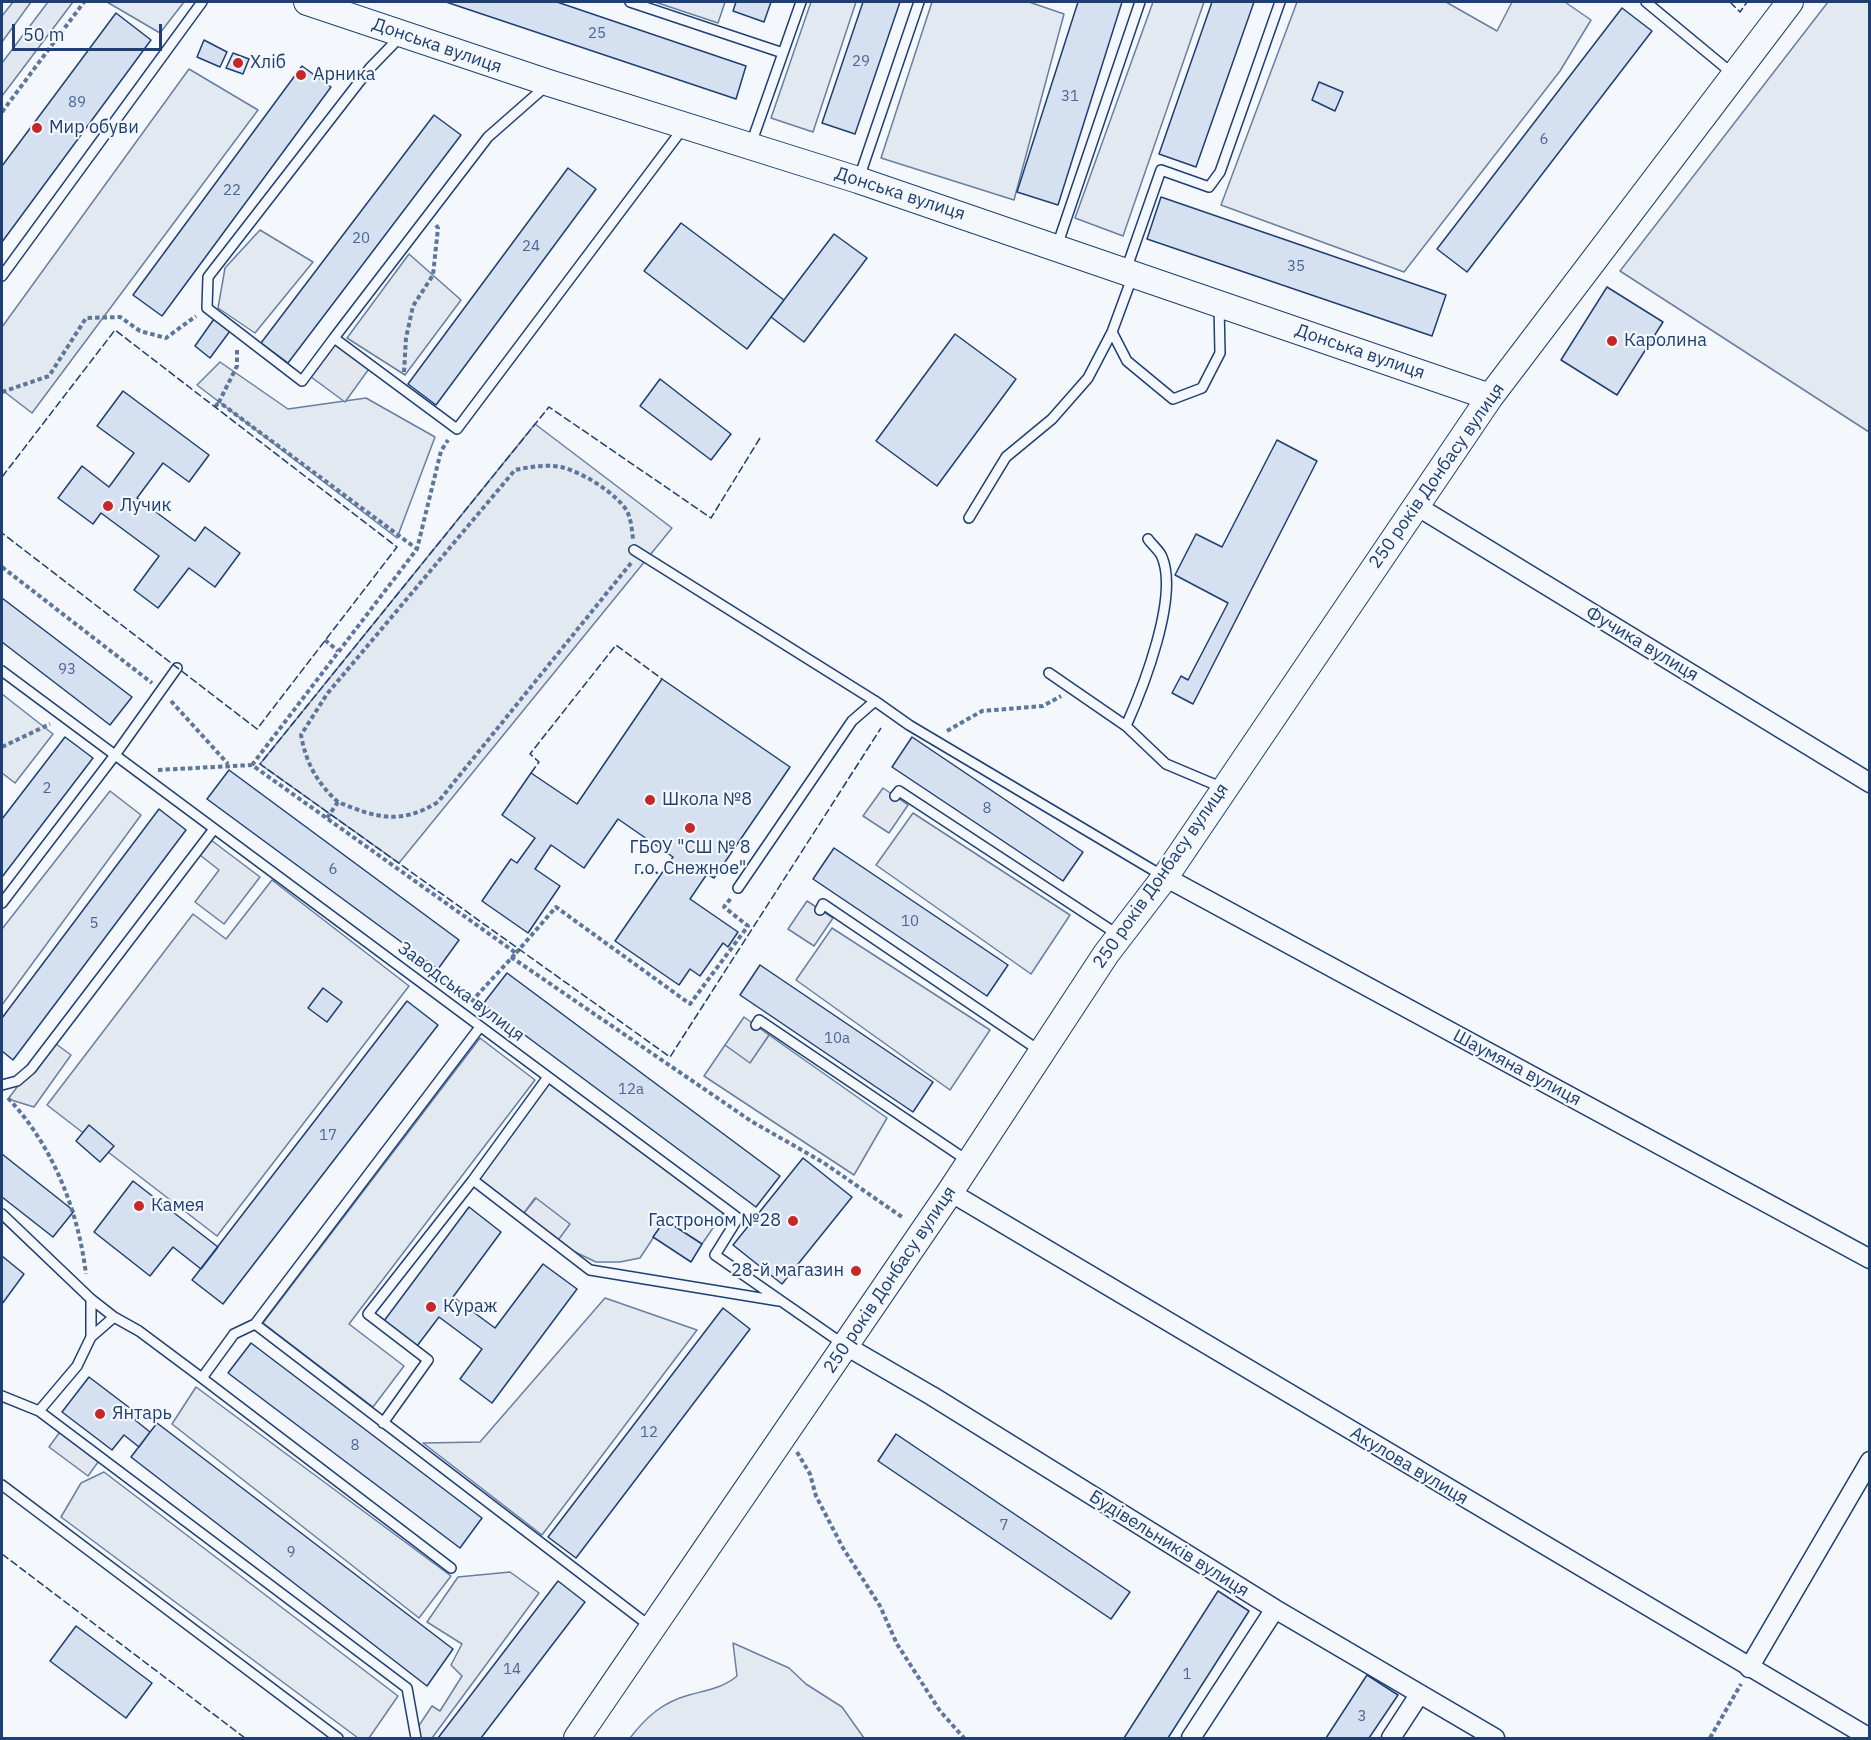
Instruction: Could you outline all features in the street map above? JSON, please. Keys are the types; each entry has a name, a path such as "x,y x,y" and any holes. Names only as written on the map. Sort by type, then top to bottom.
{"street":[{"name":"Донська вулиця","path":"307,2 333,6 402,34 549,83 858,180 1057,246 1490,397"},
{"name":"250 років Донбасу вулиця","path":"577,1738 846,1346 1119,936 1165,877 1223,788 1490,397 1790,2"},
{"name":"Фучика вулиця","path":"1415,506 1869,783"},
{"name":"Шаумяна вулиця","path":"1165,877 1869,1259"},
{"name":"Акулова вулиця","path":"950,1192 1869,1738"},
{"name":"Будівельників вулиця","path":"846,1346 932,1396 1275,1610 1495,1738"},
{"path":"1749,1668 1869,1461"},
{"path":"1191,1738 1275,1610"},
{"path":"1391,1738 1419,1695"}],"lane":[{"path":"2,276 202,2"},
{"path":"630,2 783,52"},
{"path":"750,146 801,2"},
{"path":"858,180 919,2"},
{"path":"1057,246 1140,2"},
{"path":"969,518 1006,457 1052,419 1088,378 1112,332 1161,170 1209,187 1220,172 1280,2"},
{"path":"1646,2 1735,75"},
{"path":"402,34 370,68 208,277 207,308 302,381 488,137 549,83"},
{"path":"334,338 457,429 685,125"},
{"path":"1112,332 1126,361 1173,399 1202,388 1220,353 1219,303"},
{"path":"1126,726 1147,678 1160,631 1166,582 1162,557 1148,539"},
{"path":"634,550 935,740 1165,877"},
{"path":"2,903 115,755 177,668"},
{"name":"Заводська вулиця","path":"2,671 738,1218 715,1255 846,1346"},
{"path":"1049,673 1126,726 1166,764 1223,788"},
{"path":"738,888 852,721 875,701"},
{"path":"895,796 899,791 1119,936"},
{"path":"2,1085 17,1081 31,1069 214,829"},
{"path":"820,909 824,904 1042,1052"},
{"path":"756,1026 759,1020 970,1162"},
{"path":"202,1378 234,1334 255,1324 480,1027"},
{"path":"383,1424 428,1359 368,1314 473,1180 548,1077"},
{"path":"473,1180 590,1270 782,1302"},
{"path":"2,1214 90,1298 114,1317 139,1331 451,1568"},
{"path":"90,1298 91,1337"},
{"path":"39,1411 77,1366 91,1337 114,1317"},
{"path":"255,1324 653,1628"},
{"path":"2,1396 39,1411 407,1688 416,1738"},
{"path":"2,1485 338,1738"}],"path":[{"path":"2,112 84,2"},
{"path":"405,391 406,338 413,306 433,275 438,228 428,215"},
{"path":"2,393 50,376 86,318 120,317 140,331 166,338 207,308"},
{"path":"215,407 237,366 237,331"},
{"path":"219,402 417,549"},
{"path":"252,765 417,549 441,451 457,429"},
{"path":"537,465 560,467 582,475 602,487 626,511 632,528 633,561 438,801 423,811 386,818 363,813 339,802 318,780 305,757 301,735 327,694 515,470 537,465"},
{"path":"2,567 161,690 228,765"},
{"path":"325,640 338,651"},
{"path":"935,740 982,711 1043,706 1072,689"},
{"path":"2,747 64,717"},
{"path":"136,771 252,765 516,953"},
{"path":"327,818 339,802"},
{"path":"462,1013 556,907 690,1004 748,926 724,907 738,888"},
{"path":"511,957 751,1121 824,1163 902,1217"},
{"path":"2,1090 35,1130 74,1210 90,1298"},
{"path":"786,1434 810,1474 816,1496 880,1606 897,1644 940,1711 964,1738"},
{"path":"1710,1738 1749,1668"}],"shaded area":[{"path":"13,2 31,2 2,42 2,16"},
{"path":"48,2 73,2 2,96 2,63"},
{"path":"107,2 184,2 160,33"},
{"path":"655,2 725,2 718,23"},
{"path":"811,2 856,2 813,132 771,118"},
{"path":"932,2 1029,2 1064,14 1014,200 881,158"},
{"path":"1153,2 1204,2 1123,236 1075,218"},
{"path":"1297,2 1446,2 1497,31 1512,2 1565,2 1591,20 1560,71 1404,272 1221,205"},
{"path":"1828,2 1869,2 1869,432 1620,271"},
{"path":"189,69 258,110 32,413 2,390 2,327"},
{"path":"260,230 313,262 255,333 218,308 225,268"},
{"path":"409,254 461,300 405,375 347,338"},
{"path":"334,338 371,366 345,402 307,374"},
{"path":"220,362 288,409 366,398 435,437 397,538 197,385"},
{"path":"535,424 672,528 399,863 260,764"},
{"path":"2,694 53,734 15,783 2,773"},
{"path":"883,788 908,805 889,833 863,816"},
{"path":"110,791 141,815 2,1005 2,929"},
{"path":"913,813 1070,915 1031,974 876,865"},
{"path":"207,837 260,877 224,924 195,902 219,870 196,852"},
{"path":"272,880 409,986 217,1236 47,1105 193,914 226,939"},
{"path":"807,901 833,918 814,946 788,929"},
{"path":"832,928 990,1030 950,1090 796,980"},
{"path":"744,1017 769,1035 750,1063 725,1045"},
{"path":"769,1035 887,1118 854,1175 704,1076 725,1045 750,1062"},
{"path":"480,1038 535,1080 349,1324 404,1366 373,1407 263,1323"},
{"path":"52,1041 71,1055 34,1107 8,1099"},
{"path":"548,1077 726,1209 702,1244 665,1220 640,1258 620,1262 596,1262 556,1243 535,1198 521,1217 473,1180"},
{"path":"536,1198 570,1224 556,1243 521,1217"},
{"path":"605,1298 697,1330 542,1535 423,1443 480,1442"},
{"path":"196,1387 451,1576 419,1618 172,1424"},
{"path":"62,1429 101,1458 88,1476 49,1447"},
{"path":"104,1472 398,1696 369,1738 358,1738 61,1517 81,1483"},
{"path":"510,1572 539,1593 432,1738 416,1738 414,1733 432,1706 440,1711 462,1676 451,1665 462,1644 427,1622 458,1577"},
{"path":"733,1643 789,1668 806,1684 842,1707 864,1738 630,1738 642,1723 663,1706 680,1698 720,1686 737,1676"}],"building":[{"path":"446,2 557,2 746,66 736,99"},
{"path":"736,2 771,2 764,22 733,11"},
{"path":"863,2 900,2 855,134 822,123"},
{"path":"1078,2 1122,2 1058,205 1017,192"},
{"path":"1212,2 1254,2 1196,167 1159,154"},
{"path":"1622,8 1652,31 1467,272 1437,249"},
{"path":"116,13 151,40 2,242 2,166"},
{"path":"204,40 227,52 220,67 197,57"},
{"name":"Хліб","path":"233,53 249,59 243,74 226,68"},
{"path":"302,66 331,87 162,316 133,295"},
{"path":"1319,82 1343,92 1335,111 1312,100"},
{"path":"434,115 461,135 288,363 261,343"},
{"path":"568,168 596,189 436,405 408,384"},
{"path":"1161,197 1446,295 1432,336 1147,239"},
{"path":"681,223 784,300 747,349 644,271"},
{"path":"834,234 867,258 804,342 771,317"},
{"name":"Каролина","path":"1607,287 1663,322 1617,395 1561,360"},
{"path":"214,319 230,331 210,358 195,346"},
{"path":"955,334 1016,379 937,486 876,441"},
{"path":"660,379 731,434 711,460 640,406"},
{"name":"Лучик","path":"123,391 209,455 189,482 163,463 137,498 195,541 205,527 240,553 215,587 189,568 158,608 134,590 159,556 101,513 93,524 58,498 82,466 109,487 134,453 97,426"},
{"path":"1277,440 1317,461 1193,704 1172,693 1181,676 1188,680 1228,603 1175,575 1196,534 1222,547"},
{"path":"2,598 132,697 110,725 2,642"},
{"name":"ГБОУ \"СШ № 8 г.о. Снежное\"","path":"662,679 790,767 714,878 707,874 690,899 738,932 728,947 723,943 700,976 690,969 679,985 615,941 673,857 618,819 584,868 551,845 535,869 560,886 528,933 482,901 511,859 517,863 535,838 502,815 531,773 577,804"},
{"path":"65,737 93,758 2,877 2,819"},
{"path":"912,737 1083,852 1063,881 892,767"},
{"path":"229,770 459,940 438,969 207,799"},
{"path":"159,809 186,830 13,1060 2,1051 2,1018"},
{"path":"834,848 1008,965 987,996 813,879"},
{"path":"760,965 933,1082 913,1112 740,995"},
{"path":"507,973 780,1176 756,1207 483,1004"},
{"path":"323,988 342,1002 327,1022 308,1008"},
{"path":"407,1001 438,1025 223,1304 192,1280"},
{"path":"89,1125 114,1146 100,1162 76,1141"},
{"path":"2,1154 74,1211 53,1237 2,1197"},
{"name":"Гастроном №28","path":"803,1158 852,1197 782,1284 733,1245"},
{"name":"Камея","path":"133,1181 218,1247 201,1269 173,1247 150,1276 94,1232"},
{"name":"Кураж","path":"469,1207 501,1232 453,1297 495,1328 543,1264 577,1289 492,1403 460,1379 482,1349 439,1317 417,1346 384,1321"},
{"path":"665,1220 702,1244 691,1262 653,1237"},
{"path":"2,1256 24,1274 2,1304"},
{"path":"723,1308 750,1329 576,1558 548,1537"},
{"path":"251,1343 482,1518 460,1548 228,1373"},
{"name":"Янтарь","path":"89,1377 139,1415 135,1420 150,1432 139,1447 124,1435 112,1450 62,1412"},
{"path":"157,1423 453,1649 427,1686 131,1457"},
{"path":"896,1434 1130,1592 1111,1619 878,1461"},
{"path":"558,1581 585,1602 481,1738 438,1738"},
{"path":"1218,1591 1249,1611 1168,1738 1124,1738"},
{"path":"76,1626 152,1683 126,1718 50,1661"},
{"path":"1367,1675 1398,1695 1369,1738 1326,1738"}],"fence":[{"path":"1730,2 1740,12 1747,2"},
{"path":"2,477 115,330 397,547 257,729 2,533"},
{"path":"760,438 711,518 549,407 260,764 670,1057 881,728"},
{"path":"531,773 539,762 530,754 616,645 662,679"},
{"path":"2,1554 245,1738"}],"place":[{"name":"Хліб","path":"238,63"},
{"name":"Арника","path":"301,75"},
{"name":"Мир обуви","path":"37,128"},
{"name":"Каролина","path":"1612,341"},
{"name":"Лучик","path":"108,506"},
{"name":"Школа №8","path":"650,800"},
{"name":"ГБОУ \"СШ № 8 г.о. Снежное\"","path":"690,828"},
{"name":"Камея","path":"139,1206"},
{"name":"Гастроном №28","path":"793,1221"},
{"name":"28-й магазин","path":"856,1271"},
{"name":"Кураж","path":"431,1307"},
{"name":"Янтарь","path":"100,1414"}]}
